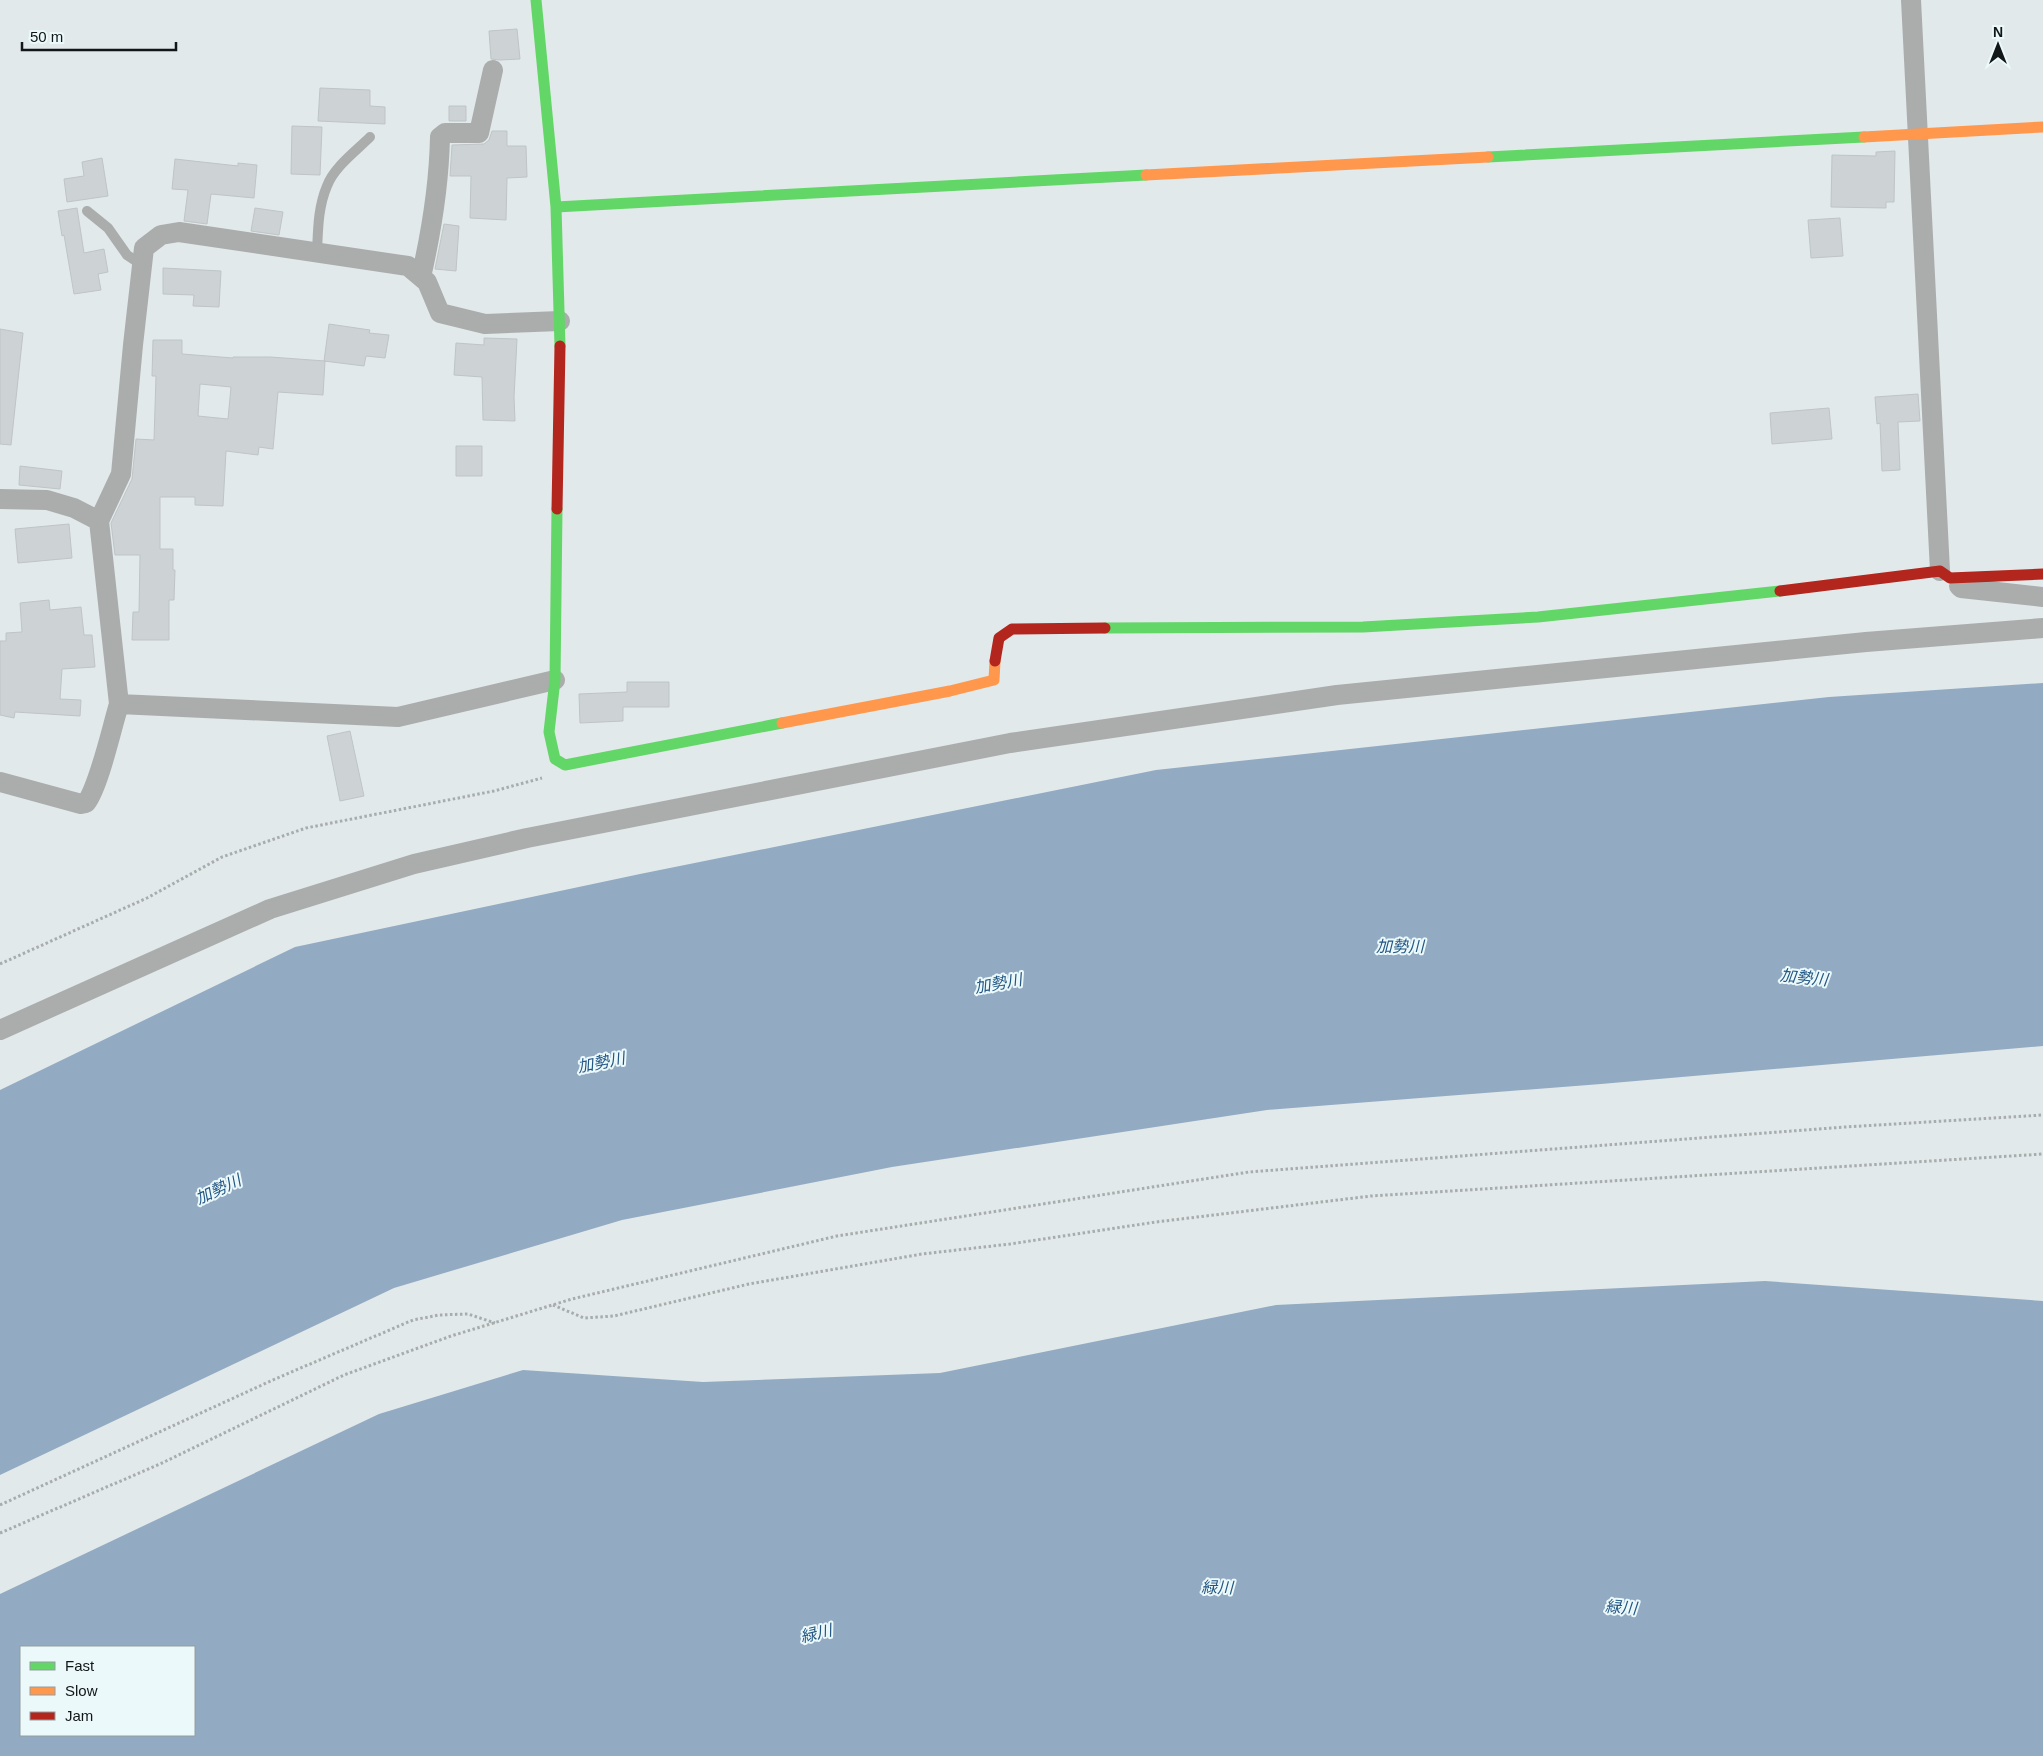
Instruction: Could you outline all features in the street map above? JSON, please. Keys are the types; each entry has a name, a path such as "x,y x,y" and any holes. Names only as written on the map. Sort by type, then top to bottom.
{"street":[{"path":"536,0 556,207 560,321 555,680 549,732 554,759 565,765 950,692 994,680 999,638 1012,630 1363,627 1528,617 1945,574 2043,574"},
{"path":"1911,0 1945,574 1961,588 2043,597"},
{"path":"421,277 429,242 439,179 440,137 445,133 479,133 494,70"},
{"path":"556,207 2043,127"},
{"path":"0,782 81,804 86,803 90,798 100,768 119,704 99,521 121,474 144,248 161,235 179,232 408,266 427,282 440,313 484,324 560,321"},
{"path":"0,499 47,500 74,508 99,521"},
{"path":"0,1030 270,909 414,864 527,838 1010,743 1337,695 1866,642 2043,628"},
{"path":"119,704 398,717 555,680"}],"lane":[{"path":"317,252 320,210 327,185 340,166 370,137"},
{"path":"87,211 108,228 127,255 142,264"}],"path":[{"path":"0,964 147,898 222,857 306,828 494,791 557,774 565,765"},
{"path":"0,1533 160,1464 344,1375 451,1336 553,1305 836,1236 1249,1172 1846,1127 2043,1115"},
{"path":"553,1305 584,1318 614,1316 749,1284 922,1254 1010,1244 1156,1222 1371,1196 2043,1154"},
{"path":"0,1506 275,1379 412,1320 439,1315 468,1314 495,1323"}],"water":[{"name":"加勢川","path":"2043,683 2043,1046 1601,1084 1267,1110 892,1167 622,1220 394,1288 0,1475 0,1090 295,947 640,874 1156,770 1829,697"},
{"name":"緑川","path":"1765,1281 2043,1301 2043,1756 0,1756 0,1594 379,1414 523,1370 703,1382 940,1373 1276,1305"}],"building":[{"path":"517,29 520,59 491,59 489,31"},
{"path":"320,88 370,90 370,106 385,107 385,124 318,121"},
{"path":"449,106 466,106 466,121 449,121"},
{"path":"292,126 322,127 320,175 291,174"},
{"path":"492,131 507,131 507,146 526,146 527,177 507,178 506,220 470,218 471,176 450,176 452,145 484,144 489,140"},
{"path":"1895,151 1894,202 1886,202 1886,208 1831,207 1832,155 1876,156 1876,152"},
{"path":"102,158 108,196 67,202 64,179 84,176 82,162"},
{"path":"175,159 238,166 238,163 257,165 254,198 211,194 207,224 184,221 188,190 172,189"},
{"path":"77,208 84,253 104,249 108,272 98,274 101,290 74,294 58,211"},
{"path":"255,208 283,212 279,235 251,231"},
{"path":"1840,218 1843,256 1811,258 1808,220"},
{"path":"444,224 459,226 456,271 435,269"},
{"path":"163,268 221,271 219,307 193,306 194,295 163,294"},
{"path":"329,324 370,330 369,333 389,335 385,358 366,356 364,366 324,361"},
{"path":"0,329 23,333 11,445 0,444"},
{"path":"484,338 517,339 514,397 515,421 483,420 482,377 454,375 456,343 484,345"},
{"path":"153,340 182,340 182,354 233,358 270,357 325,361 323,395 278,392 273,449 259,447 258,455 226,451 223,506 195,505 195,497 160,497 160,549 173,549 173,570 175,570 174,600 169,600 169,640 132,640 133,612 139,612 140,555 115,555 111,523 132,479 136,439 154,440 156,376 152,376","holes":["200,384 231,387 228,419 198,416"]},
{"path":"1918,394 1920,421 1898,422 1900,470 1882,471 1880,423 1877,424 1875,397"},
{"path":"1829,408 1832,439 1772,444 1770,413"},
{"path":"456,446 482,446 482,476 456,476"},
{"path":"20,466 62,471 60,489 19,485"},
{"path":"69,524 72,558 18,563 15,529"},
{"path":"49,600 50,610 81,607 84,635 92,635 95,667 62,669 60,699 81,700 80,716 15,712 14,718 0,715 0,641 6,641 6,633 22,632 20,603"},
{"path":"627,682 669,682 669,707 623,707 623,721 580,723 579,694 627,692"},
{"path":"350,731 364,796 340,801 327,736"}],"traffic: fast":[{"path":"536,0 556,207 560,346"},
{"path":"1488,157 1864,137"},
{"path":"556,207 1146,175"},
{"path":"557,509 555,680 549,732 555,759 565,765 782,723"},
{"path":"1105,628 1363,627 1538,617 1780,591"}],"traffic: slow":[{"path":"1864,137 2043,127"},
{"path":"1146,175 1488,157"},
{"path":"782,723 950,691 994,680 995,661"}],"traffic: jam":[{"path":"557,509 560,346"},
{"path":"1780,591 1940,571 1950,578 2043,574"},
{"path":"995,661 999,638 1012,629 1105,628"}]}
